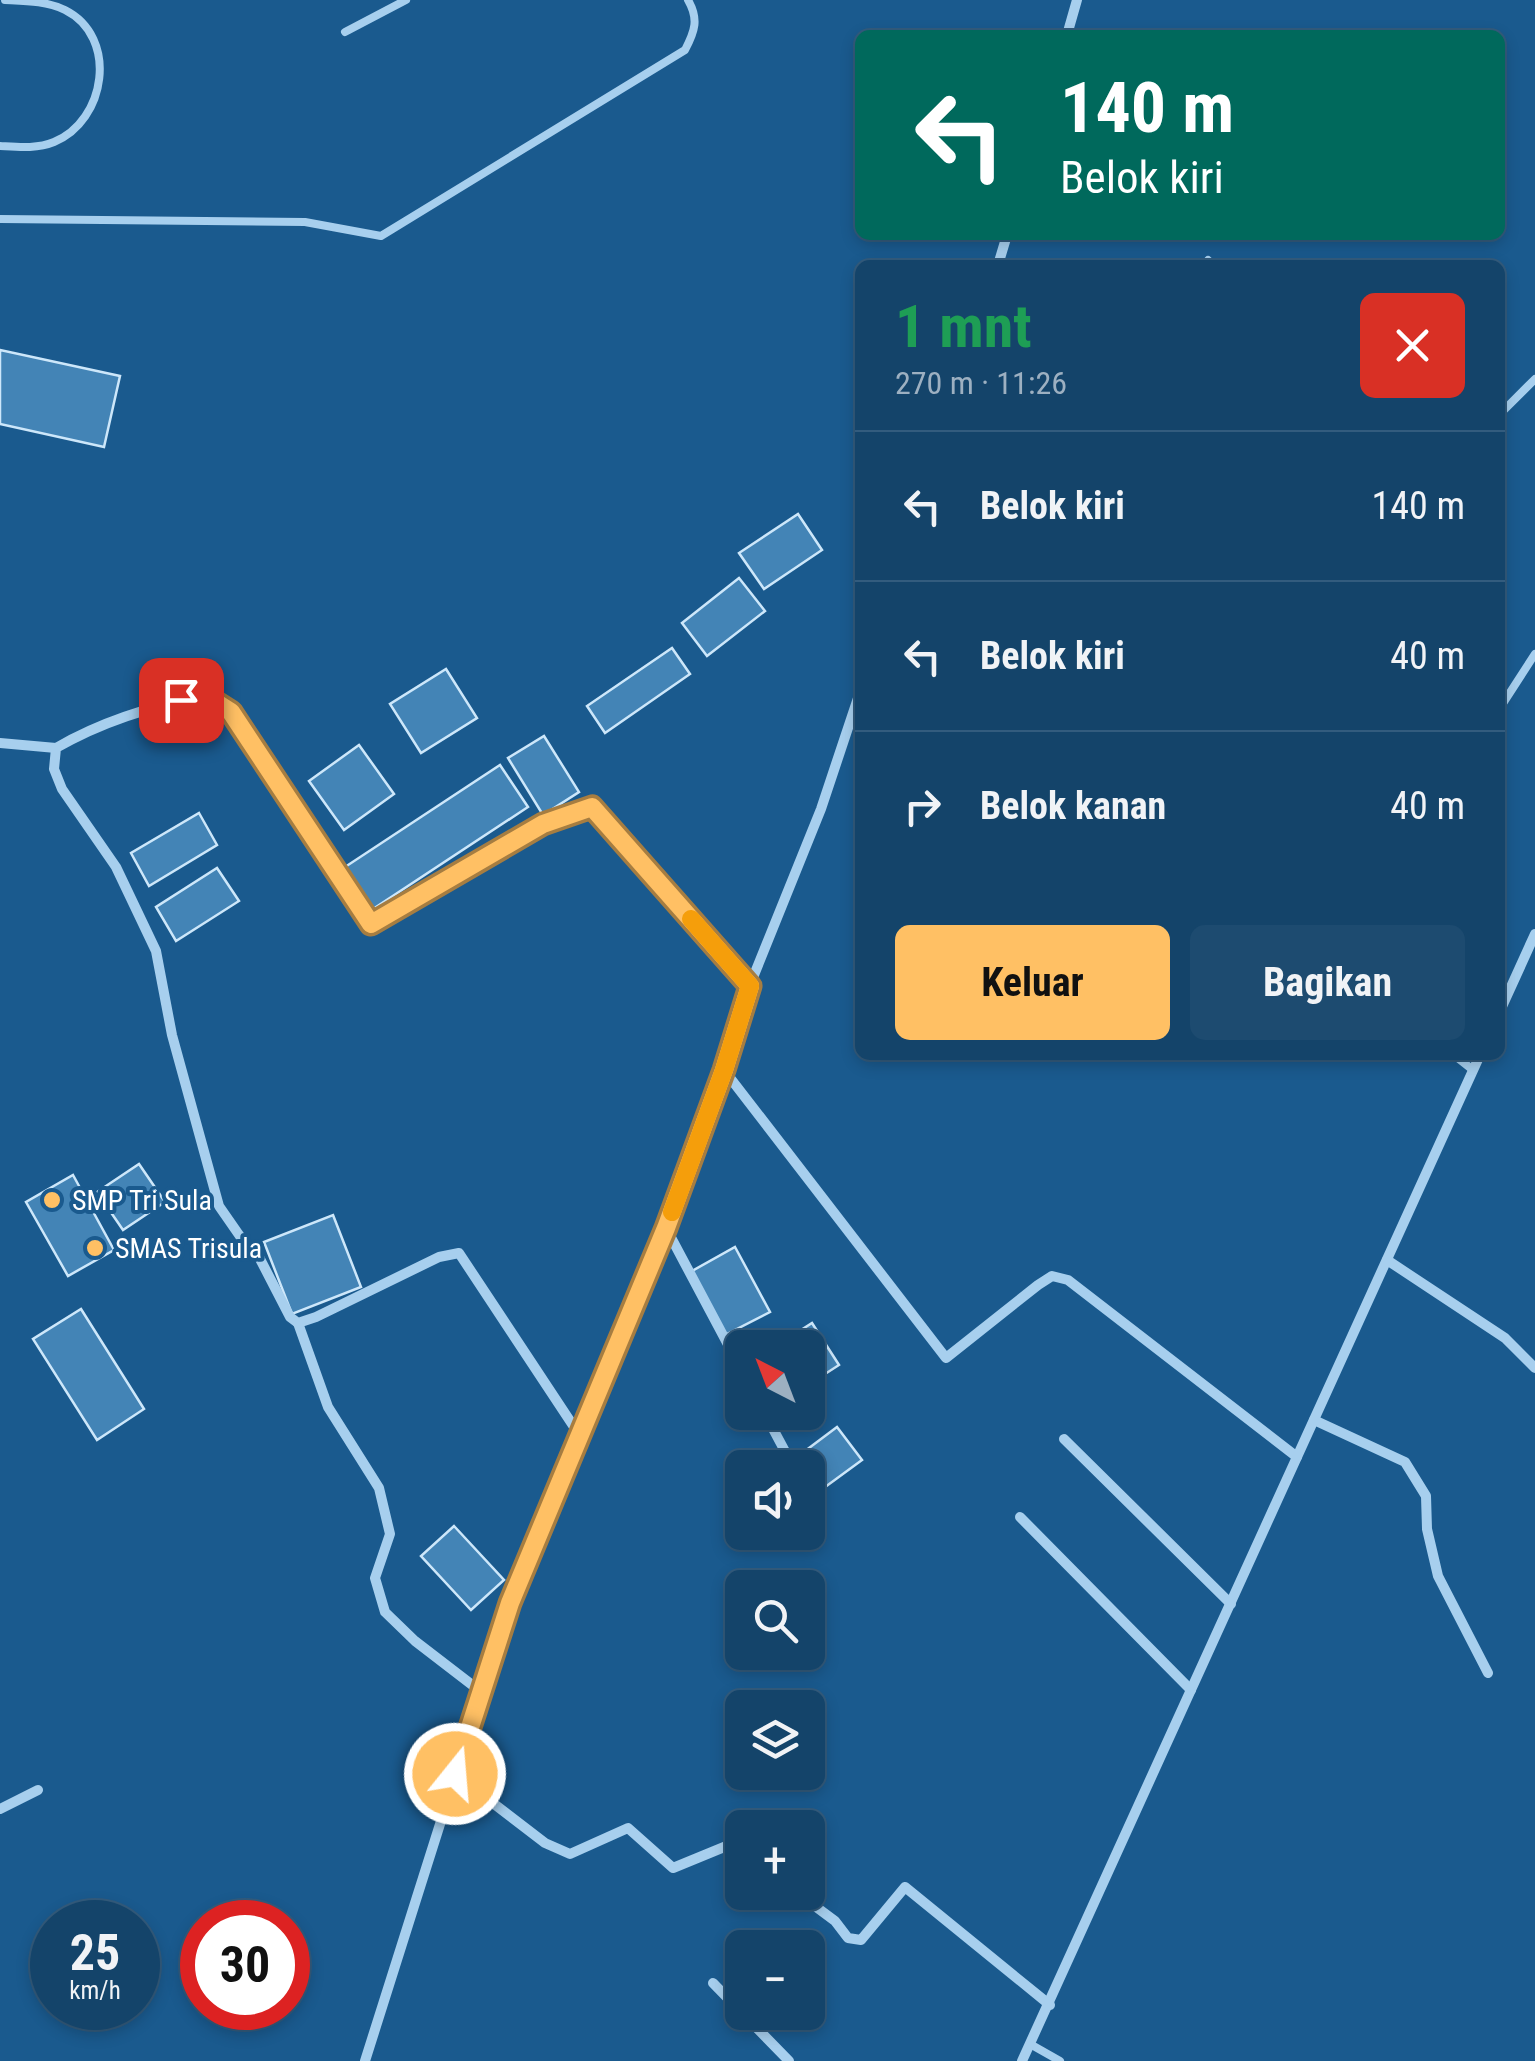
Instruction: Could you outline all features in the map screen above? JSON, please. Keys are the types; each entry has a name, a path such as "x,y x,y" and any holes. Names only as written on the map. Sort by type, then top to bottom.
{"street":[{"path":"1068,30 1077,0"},
{"path":"0,743 56,748 84,732 163,704 206,696 231,712 371,924 543,824 592,807 750,986"},
{"path":"365,2061 510,1603 666,1228 750,986 822,809 855,707"},
{"path":"56,748 54,769 62,789 116,867 156,951 172,1035 220,1206 244,1242 258,1255 290,1317 298,1323 328,1407 379,1488 390,1534 375,1578 386,1612 415,1641 480,1691"},
{"path":"1505,1000 1535,934"},
{"path":"1022,2061 1478,1060"},
{"path":"724,1070 946,1358 1052,1276 1068,1280 1297,1457"},
{"path":"666,1228 725,1339"},
{"path":"298,1323 439,1256 459,1252 580,1436"},
{"path":"1387,1260 1506,1338 1535,1368"},
{"path":"1314,1420 1405,1462 1426,1496 1427,1529 1438,1576 1488,1673"},
{"path":"1064,1438 1230,1604"},
{"path":"1020,1517 1191,1690"},
{"path":"455,1774 544,1843 570,1854 628,1828 673,1868 725,1846"},
{"path":"0,1808 38,1790"},
{"path":"821,1910 835,1920 848,1938 861,1940 904,1887 1050,2005"},
{"path":"713,1983 789,2061"}],"lane":[{"path":"0,146 30,148 55,142 77,126 95,105 100,81 98,54 88,32 69,12 42,2 5,0"},
{"path":"344,32 406,0"},
{"path":"0,220 305,222 382,236 685,50 696,30 694,10 688,0"},
{"path":"1505,409 1535,379"},
{"path":"1505,700 1535,654"},
{"path":"1460,1060 1473,1070"},
{"path":"1030,2044 1060,2061"}],"building":[{"path":"0,350 120,376 104,447 0,424"},
{"path":"798,514 822,550 764,589 739,553"},
{"path":"739,578 765,611 707,656 682,623"},
{"path":"672,648 690,674 605,733 587,706"},
{"path":"446,669 477,718 421,753 390,704"},
{"path":"544,736 579,792 543,815 508,758"},
{"path":"359,745 394,794 344,830 309,781"},
{"path":"500,765 528,807 373,909 345,867"},
{"path":"199,813 217,845 149,886 131,853"},
{"path":"217,868 239,901 176,941 156,907"},
{"path":"139,1164 165,1202 123,1230 97,1192"},
{"path":"73,1175 114,1250 68,1276 26,1202"},
{"path":"333,1215 361,1287 292,1314 264,1242"},
{"path":"735,1247 770,1312 735,1330 725,1330 725,1335 692,1271"},
{"path":"81,1309 144,1409 97,1440 33,1339"},
{"path":"825,1343 839,1365 825,1374"},
{"path":"837,1427 862,1460 825,1487 825,1450 806,1450"},
{"path":"454,1526 504,1580 471,1610 421,1556"}],"slow traffic":[{"path":"672,1212 750,986 691,919"}],"place":[{"name":"SMP Tri Sula","path":"52,1200"},
{"name":"SMAS Trisula","path":"95,1248"}],"route":[{"path":"181,700 206,696 231,712 371,924 543,824 592,807 750,986 666,1228 510,1603 455,1774"}]}
